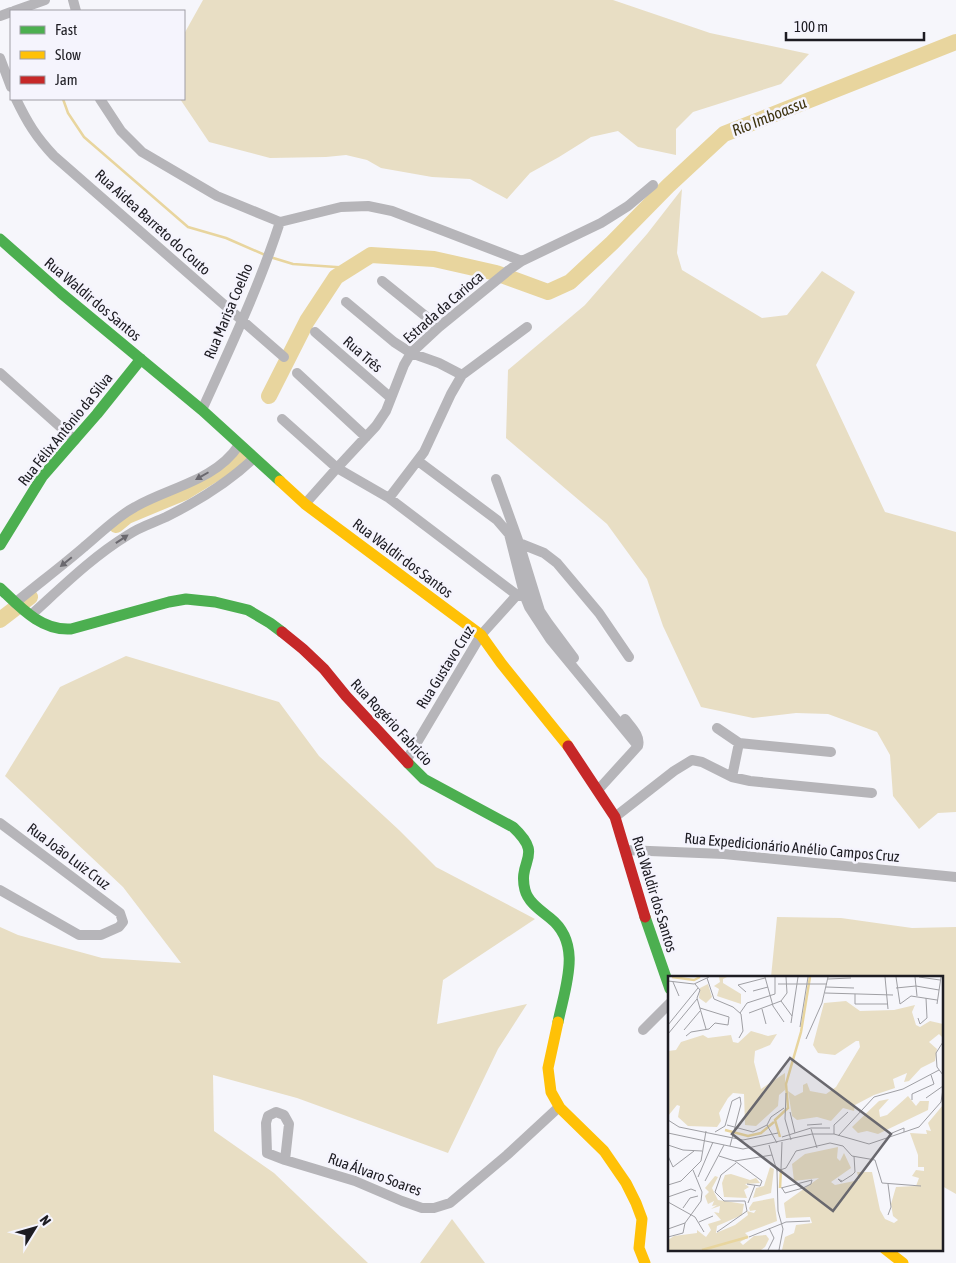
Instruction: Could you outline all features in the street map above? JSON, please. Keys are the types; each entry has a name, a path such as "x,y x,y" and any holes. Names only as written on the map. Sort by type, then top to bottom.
{"street":[{"path":"18,10 45,0"},
{"path":"0,58 10,84"},
{"name":"Rua Aidea Barreto do Couto","path":"16,100 26,122 38,139 54,156 284,357"},
{"path":"101,100 121,131 142,152 217,196 280,222 341,207 368,206 392,211 522,261"},
{"name":"Estrada da Carioca","path":"305,504 376,426 386,412 404,364 411,353 439,327 522,261 601,223 628,206 652,185"},
{"name":"Rua Marisa Coelho","path":"202,410 242,321 272,248 280,222"},
{"name":"Rua Waldir dos Santos","path":"0,238 62,293 202,410 305,504 481,635 563,740 615,817 643,912 668,983"},
{"path":"382,281 439,327"},
{"path":"346,302 394,342 411,353 439,363 462,375"},
{"path":"389,498 418,461 462,375 527,327"},
{"name":"Rua Três","path":"315,332 391,398"},
{"name":"Rua Félix Antônio da Silva","path":"0,545 42,477 141,359"},
{"path":"0,373 75,440"},
{"path":"297,373 366,437"},
{"path":"282,419 336,468 389,498 525,595"},
{"path":"16,602 116,520 135,507 203,476 222,464 233,453 238,444"},
{"path":"31,615 70,579 108,548 130,534 199,499 224,483 254,458"},
{"path":"418,461 497,520 509,534 529,607 550,639 638,744 598,790"},
{"path":"496,479 519,543 525,595"},
{"path":"519,543 544,553 557,563 599,613 630,657"},
{"name":"Rua Rogério Fabricio","path":"0,588 31,615 58,630 71,629 186,599 215,602 248,610 270,623 303,649 324,669 346,696 424,779 512,826 524,836 529,854 524,880 525,892 530,900 562,930 569,954 567,975 548,1068 550,1091 559,1107 604,1152 625,1182 642,1222 638,1245 639,1253 646,1263"},
{"name":"Rua Gustavo Cruz","path":"406,761 481,635 525,595"},
{"path":"717,728 740,743 831,752"},
{"path":"732,777 740,743"},
{"path":"615,817 692,760 702,762 732,777 750,781 872,793"},
{"name":"Rua João Luiz Cruz","path":"0,823 120,913 123,922 119,927 101,935 79,935 0,890"},
{"name":"Rua Expedicionário Anélio Campos Cruz","path":"625,850 724,854 956,877"},
{"path":"643,1030 668,1006"},
{"name":"Rua Álvaro Soares","path":"285,1160 289,1124 284,1115 276,1112 268,1116 266,1123 267,1153 285,1160 355,1181 402,1202 422,1208 434,1208 450,1203 507,1155 559,1107"},
{"path":"887,1250 903,1263"}],"shaded area":[{"path":"203,0 613,0 710,33 809,54 781,84 693,112 676,129 676,155 638,147 618,131 591,137 530,173 507,199 470,179 432,177 381,168 367,160 346,155 270,158 209,142 181,100 185,100 185,32"},
{"path":"682,189 677,253 682,270 762,318 787,315 822,271 855,292 816,365 885,512 956,532 956,812 938,813 919,829 893,796 890,755 877,732 828,714 796,713 753,718 701,707 663,626 647,579 607,524 506,438 508,370 585,305 647,234"},
{"path":"126,656 279,702 319,756 436,867 535,919 443,980 437,1024 527,1004 498,1049 448,1153 297,1098 213,1075 214,1131 274,1173 368,1263 0,1263 0,927 18,935 102,958 181,963 123,887 5,776 60,687"},
{"path":"777,917 841,918 912,928 956,927 956,1194 944,1187 944,976 771,976"},
{"path":"452,1219 485,1263 420,1263"}],"waterway":[{"name":"Rio Imboassu","path":"269,396 307,321 336,277 371,255 434,259 496,273 548,292 570,282 724,134 956,42"},
{"path":"63,100 68,113 84,137 188,227 226,238 265,255"},
{"path":"270,257 293,264 350,268"},
{"path":"116,525 127,516 185,492 239,459"},
{"path":"0,620 30,597"}],"traffic: fast":[{"path":"0,239 61,293 202,410 280,481"},
{"path":"0,545 42,477 97,414 141,359"},
{"path":"0,588 32,616 41,622 60,629 71,629 186,599 215,602 248,610 282,632"},
{"path":"408,763 424,779 513,827 527,845 529,852 524,871 525,890 535,906 560,928 566,940 569,953 567,981 558,1022"},
{"path":"645,917 668,983"}],"traffic: slow":[{"path":"280,481 305,504 481,635 501,663 568,746"},
{"path":"558,1022 548,1068 551,1092 560,1108 604,1151 626,1183 642,1219 639,1248 645,1263"},
{"path":"886,1250 903,1263"}],"traffic: jam":[{"path":"282,632 324,669 346,696 408,763"},
{"path":"568,746 615,817 645,917"}]}
